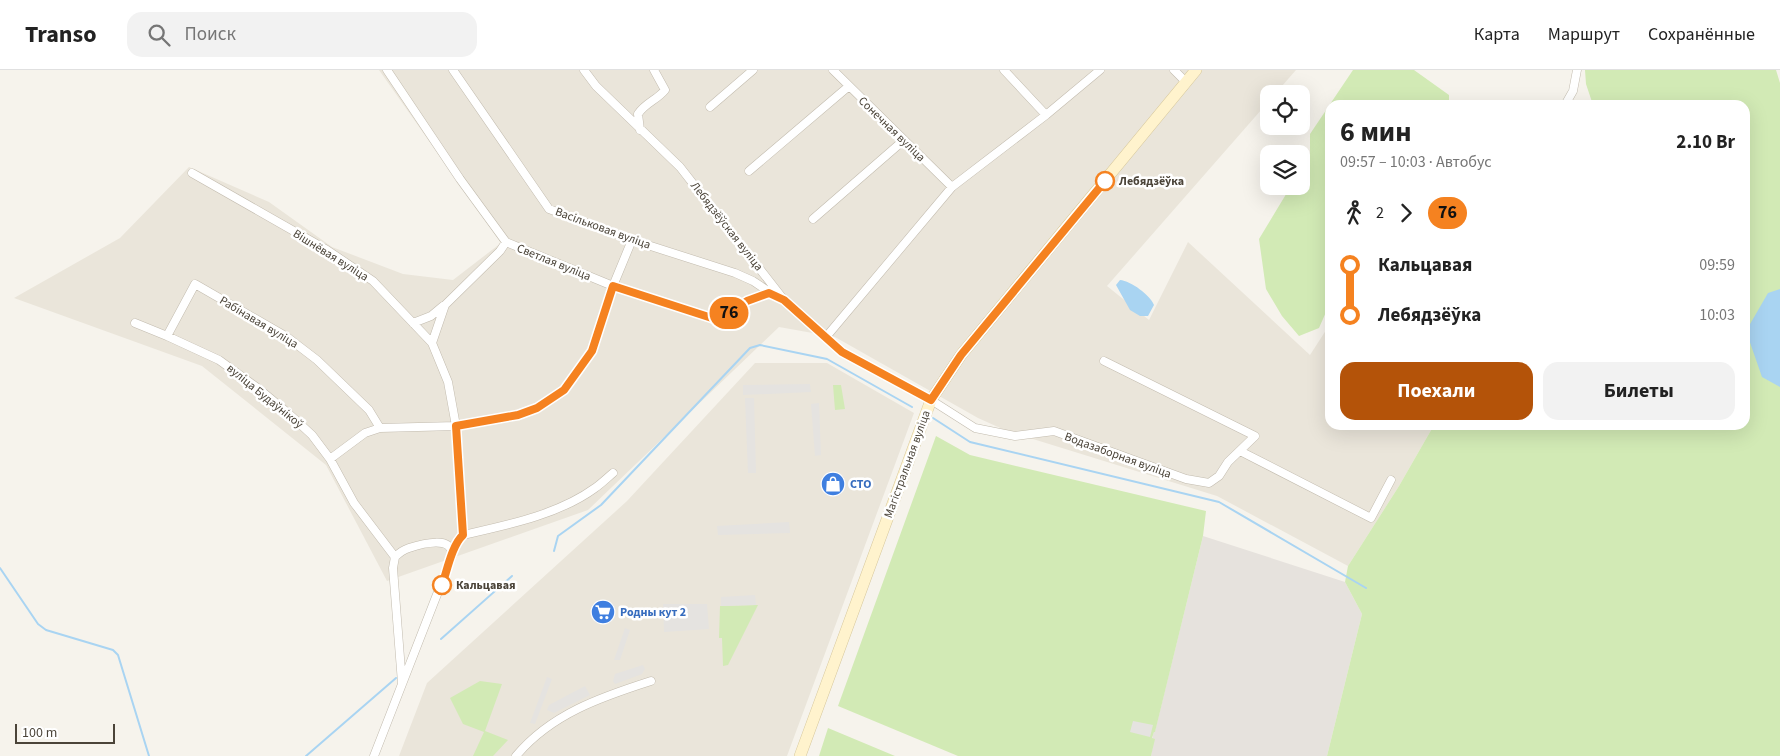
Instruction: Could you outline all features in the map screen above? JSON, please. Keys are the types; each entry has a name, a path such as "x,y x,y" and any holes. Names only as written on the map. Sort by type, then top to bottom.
{"main road":[{"name":"Магістральная вуліца","path":"800,756 931,400 961,355 1196,70"}],"street":[{"name":"Светлая вуліца","path":"387,70 460,179 506,242 613,286 718,320 747,301 769,293"},
{"name":"Васільковая вуліца","path":"453,70 549,209 632,240 735,273 753,281 769,293 784,300"},
{"name":"Лебядзёўская вуліца","path":"584,70 596,86 680,167 784,300 842,352 931,400"},
{"path":"640,130 638,114 643,107 665,90 654,70"},
{"path":"710,107 754,70"},
{"name":"Сонечная вуліца","path":"833,70 952,187"},
{"path":"1004,70 1046,115"},
{"path":"826,337 952,187 1046,115 1100,70"},
{"path":"1174,70 1186,82"},
{"path":"1568,100 1573,91 1577,70"},
{"path":"750,171 849,86"},
{"path":"813,219 904,140"},
{"name":"Вішнёвая вуліца","path":"192,174 327,250 373,281 432,343 448,382 456,426 463,535"},
{"path":"330,459 365,433 380,428 456,426 518,415 537,408 564,390 592,351 613,286 632,240"},
{"name":"Светлая вуліца","path":"413,323 431,316 445,305 500,252 506,242"},
{"path":"753,281 762,272"},
{"name":"Рабінавая вуліца","path":"167,336 195,284 287,337 318,360 369,410 380,428"},
{"name":"Светлая вуліца","path":"432,343 438,320 445,305"},
{"name":"вуліца Будаўнікоў","path":"135,323 219,360 259,389 312,435 330,459 354,503 395,557"},
{"name":"Водазаборная вуліца","path":"931,400 975,428 1015,436 1054,431 1186,479 1210,483 1219,476 1228,462 1255,436 1104,361"},
{"path":"1240,451 1371,518 1391,480"},
{"path":"374,756 459,539 463,535 527,520 573,501 595,488 613,473"},
{"path":"402,682 393,568 395,557 409,548 434,543 445,543 453,551"},
{"path":"516,756 538,734 573,711 604,696 651,681"}],"shaded area":[{"name":"Лебядзёўка","path":"379,70 1296,70 1283,85 1260,85 1260,111 1107,286 1149,320 1188,242 1310,355 1325,332 1325,430 1431,430 1399,486 1348,566 1217,496 1007,431 978,418 835,337 779,327 588,510 387,581 326,465 202,366 14,298 120,238 189,167 269,202 332,247 403,274 453,280 501,243"},
{"path":"755,363 827,363 914,413 787,756 399,756 427,683 627,501"},
{"path":"810,384 811,392 743,395 743,385"},
{"path":"745,398 754,398 756,473 748,473"},
{"path":"819,403 821,455 815,456 811,404"},
{"path":"789,522 790,533 718,535 717,526"},
{"path":"1203,536 1345,582 1362,614 1327,756 1151,756 1154,739 1152,739"},
{"path":"755,595 756,605 721,606 721,597"},
{"path":"663,604 707,604 709,629 664,632"},
{"path":"625,628 630,630 620,660 614,660"},
{"path":"643,665 645,669 642,674 615,684 613,681 615,674"},
{"path":"547,677 552,679 535,724 530,723"},
{"path":"585,686 590,695 554,713 547,710 549,705"},
{"path":"1133,721 1153,725 1150,737 1130,732"}],"green space":[{"path":"1353,70 1414,70 1449,95 1449,100 1333,100"},
{"path":"1585,70 1776,70 1780,83 1780,756 1327,756 1362,614 1345,582 1348,566 1399,486 1431,430 1750,430 1750,100 1591,100 1586,84"},
{"path":"1325,112 1325,314 1319,328 1299,336 1282,316 1266,289 1259,239 1286,195 1310,195 1310,135"},
{"path":"833,385 841,385 845,409 835,410"},
{"path":"936,436 970,455 1206,511 1203,536 1152,738 1155,739 1151,756 958,756 838,706"},
{"path":"758,605 728,665 723,666 722,638 719,638 720,606"},
{"path":"480,681 502,684 485,731 508,740 493,756 473,756 484,732 463,724 450,698"},
{"path":"828,728 895,756 819,756"}],"water":[{"path":"1120,280 1135,286 1152,301 1154,305 1148,316 1140,316 1130,310 1116,285"},
{"path":"1780,289 1780,387 1762,377 1750,342 1750,324 1768,293"}],"waterway":[{"path":"554,551 558,536 601,505 750,348 760,345 827,359 912,407"},
{"path":"933,418 970,442 1219,502 1366,588"},
{"path":"0,568 38,624 46,630 113,650 118,655 149,756"},
{"path":"441,639 512,576"},
{"path":"306,756 396,678"}],"bus line":[{"name":"76","path":"442,585 453,551 463,535 456,426 518,415 537,408 564,390 592,351 613,286 718,320 747,301 769,293 784,300 842,352 931,400 961,355 1105,181"}],"place":[{"name":"Лебядзёўка","path":"1105,181"},
{"name":"СТО","path":"833,484"},
{"name":"Кальцавая","path":"442,585"},
{"name":"Родны кут 2","path":"603,612"}]}
